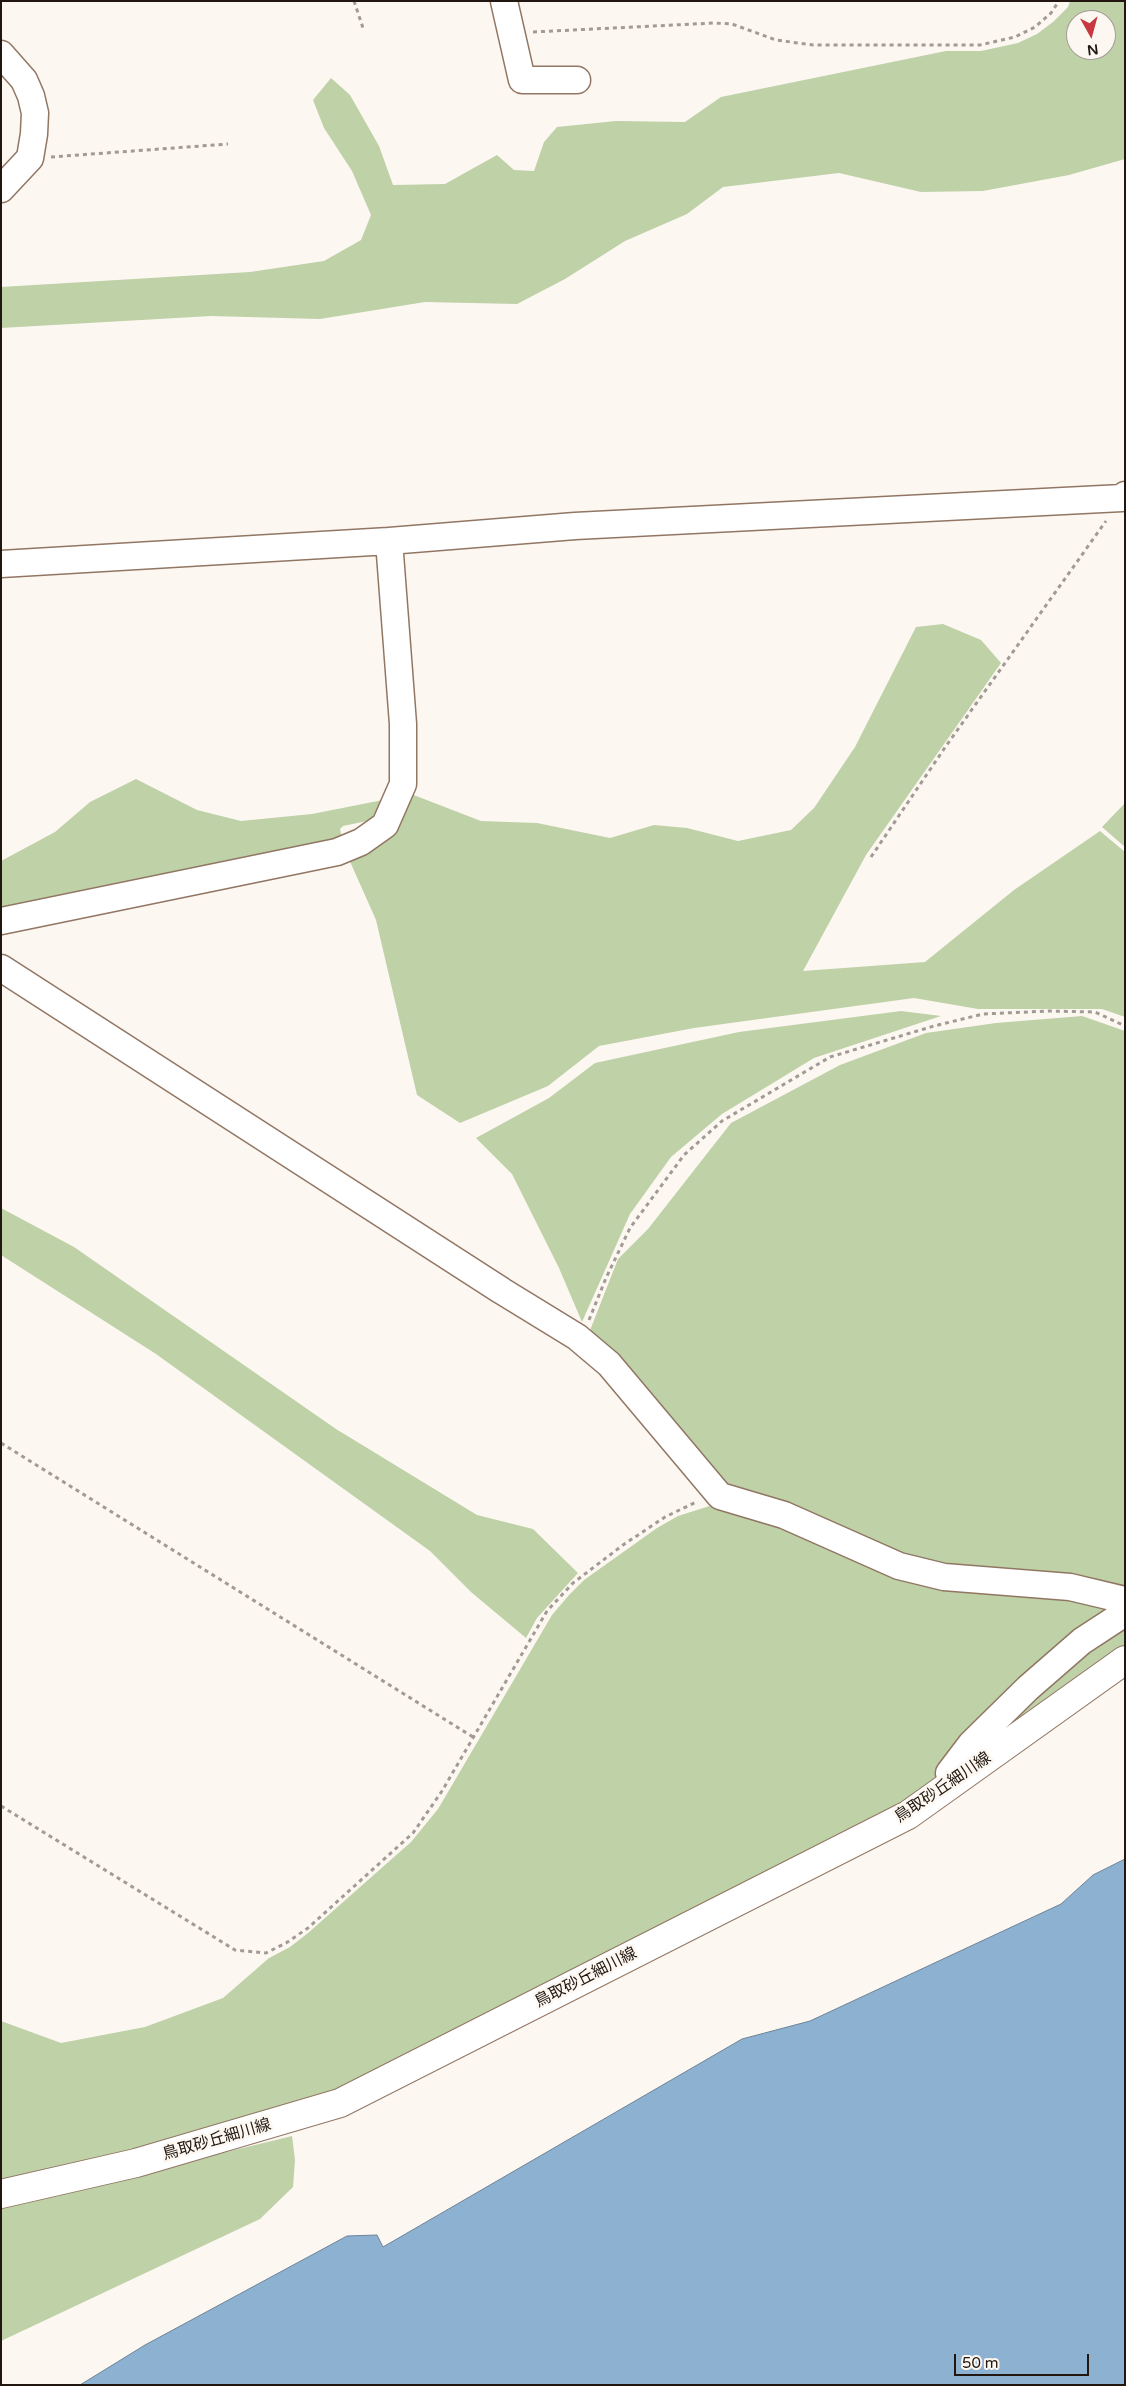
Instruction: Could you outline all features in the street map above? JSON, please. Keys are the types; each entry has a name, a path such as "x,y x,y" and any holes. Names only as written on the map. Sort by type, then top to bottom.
{"main road":[{"name":"鳥取砂丘細川線","path":"1,2194 136,2163 340,2103 908,1815 1125,1660"}],"street":[{"path":"504,1 522,80 577,80"},
{"path":"1,54 24,80 31,96 35,113 30,158 1,188"},
{"path":"1,564 389,541 575,526 1123,496"},
{"path":"1,921 337,852 362,842 385,825 403,784 403,724 389,541"},
{"path":"1,968 502,1292 577,1337 620,1376 720,1496 784,1515 899,1566 944,1577 1070,1587 1125,1600"},
{"path":"949,1774 971,1744 1028,1688 1082,1641 1125,1613"}],"path":[{"path":"354,1 363,28"},
{"path":"510,33 714,23 732,24 776,40 814,45 980,45 1015,37 1035,27 1051,13 1059,1"},
{"path":"30,158 228,144"},
{"path":"871,857 946,746 1123,496"},
{"path":"577,1337 588,1323 630,1228 684,1155 722,1121 830,1057 934,1026 983,1014 1049,1011 1095,1012 1125,1026"},
{"path":"1,1443 473,1737"},
{"path":"1,1806 235,1950 266,1953 286,1943 308,1928 413,1833 442,1791 547,1611 574,1583 665,1517 689,1504 720,1496"}],"green space":[{"path":"1070,1 1125,1 1125,159 1069,175 983,191 921,192 839,173 723,187 687,214 625,241 565,279 517,304 425,302 320,319 211,316 1,328 1,287 250,272 324,261 361,240 371,215 352,171 324,128 313,100 331,78 350,95 379,146 393,185 445,184 497,155 514,170 534,171 544,142 557,127 616,121 685,122 721,97 946,51 981,51 1018,43 1037,34 1068,7"},
{"path":"943,624 981,640 1001,663 866,855 803,971 925,962 1014,890 1100,831 1125,852 1125,1017 1102,1009 978,1009 914,998 694,1028 599,1046 548,1086 460,1123 417,1095 376,920 348,857 411,794 481,821 537,823 610,838 654,825 687,828 738,841 791,830 814,808 855,747 916,627"},
{"path":"136,779 197,810 241,821 312,814 388,799 372,820 343,826 340,829 342,839 1,915 1,861 55,832 90,802"},
{"path":"1125,803 1125,847 1102,827"},
{"path":"901,1011 941,1016 814,1058 722,1114 671,1157 630,1214 582,1322 559,1268 512,1174 476,1138 549,1098 595,1063 739,1032"},
{"path":"1082,1016 1125,1031 1125,1594 915,1566 725,1488 587,1338 618,1259 648,1229 731,1123 840,1065 926,1033 996,1023"},
{"path":"1,1208 74,1247 336,1429 477,1515 533,1529 578,1573 537,1618 526,1638 471,1592 430,1551 156,1354 1,1255"},
{"path":"716,1504 835,1544 1125,1605 942,1777 881,1816 397,2065 283,2112 1,2185 1,2021 61,2043 145,2027 223,1998 269,1958 290,1947 308,1933 411,1842 438,1809 552,1615 569,1595 584,1580 657,1528 678,1516"},
{"path":"1125,1616 1125,1649 961,1759"},
{"path":"292,2136 295,2160 293,2187 260,2219 1,2341 1,2207"}],"water":[{"path":"1125,1859 1125,2385 80,2385 145,2345 347,2236 377,2235 383,2247 742,2039 810,2021 1061,1904 1093,1875"}]}
